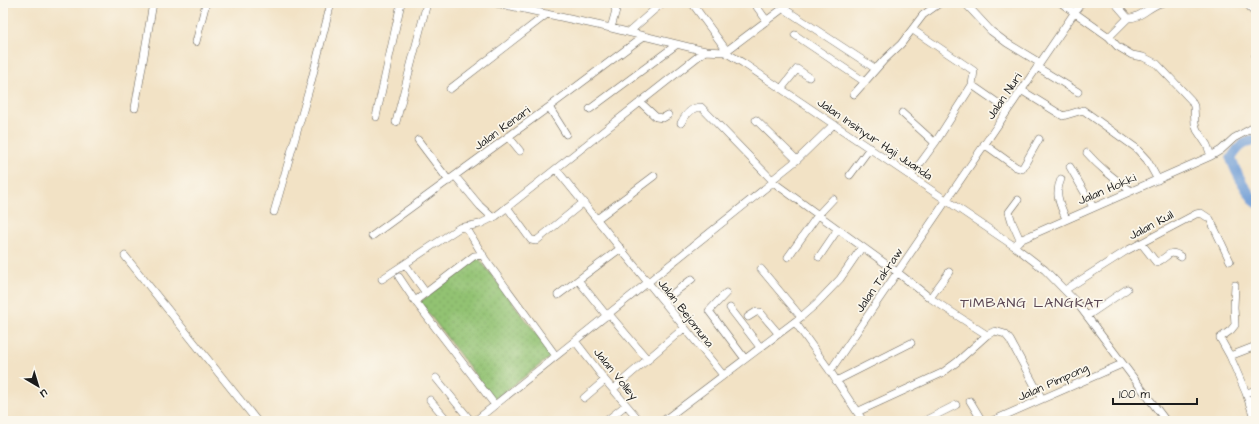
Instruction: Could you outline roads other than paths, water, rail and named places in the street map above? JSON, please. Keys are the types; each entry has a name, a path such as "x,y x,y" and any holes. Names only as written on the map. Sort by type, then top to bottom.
{"street":[{"path":"136,108 153,3"},
{"path":"196,42 206,3"},
{"path":"274,212 310,86 331,3"},
{"path":"376,116 401,3"},
{"path":"396,122 427,3"},
{"name":"Jalan Insinyur Haji Juanda","path":"496,3 629,32 676,45 705,51 726,52 743,62 833,125 870,148 1014,246 1045,270 1065,290 1087,316 1166,421"},
{"path":"611,28 616,10 612,3"},
{"path":"629,32 662,3"},
{"path":"692,3 726,52 790,3"},
{"path":"754,3 767,21"},
{"path":"854,94 876,69 902,44 923,15 940,3"},
{"path":"965,3 991,31 1078,92"},
{"path":"1061,3 1109,38 1117,46 1132,55 1143,57 1157,64 1191,100 1194,106 1195,124 1197,130 1207,145 1211,156"},
{"name":"Jalan Nuri","path":"946,200 1038,65 1047,56 1081,3"},
{"path":"1115,3 1128,18 1134,19 1153,5 1161,3"},
{"path":"1247,3 1252,10"},
{"path":"783,8 876,69"},
{"path":"450,89 547,14"},
{"path":"1109,38 1128,18"},
{"path":"911,176 935,143 972,85 974,71 913,30"},
{"path":"795,35 865,82"},
{"name":"Jalan Kenari","path":"372,236 449,181 644,36"},
{"path":"590,110 676,45"},
{"path":"382,279 459,228 480,224 493,218 705,51"},
{"path":"781,89 797,69 809,77"},
{"path":"972,85 1008,110"},
{"path":"1021,90 1063,116 1083,110 1136,148 1147,160 1158,180"},
{"path":"640,102 656,117 663,118 668,115"},
{"path":"549,107 566,134"},
{"path":"681,123 693,109 700,107 772,181 897,272 930,298 987,335"},
{"path":"902,113 935,143"},
{"path":"756,120 797,160"},
{"path":"556,169 648,282 797,160 833,125"},
{"name":"Jalan Hokki","path":"1014,246 1020,240 1211,156 1221,150 1234,138 1256,126"},
{"path":"508,136 520,151"},
{"path":"984,144 1016,167 1022,169 1039,138"},
{"path":"418,140 449,181"},
{"path":"850,175 870,148"},
{"path":"1087,153 1094,162 1131,191"},
{"path":"1070,167 1093,207"},
{"path":"455,176 480,206 493,218"},
{"path":"597,219 654,176"},
{"path":"1061,179 1057,190 1057,195 1066,219"},
{"path":"788,257 818,215 832,199"},
{"name":"Jalan Takraw","path":"830,371 946,200"},
{"path":"1018,200 1009,212 1020,240"},
{"path":"507,207 530,240 536,241 584,202"},
{"name":"Jalan Kuil","path":"1065,290 1141,243 1196,214 1201,213 1210,220 1230,261"},
{"path":"466,227 483,255 556,356"},
{"path":"819,256 838,229"},
{"path":"1141,243 1156,262 1160,262 1168,255 1173,253 1177,253 1181,257"},
{"path":"663,421 760,346 798,320 840,279 862,247"},
{"path":"558,295 621,248"},
{"path":"415,301 474,256 483,255"},
{"path":"125,256 258,421"},
{"path":"405,264 426,294"},
{"path":"761,269 798,320 863,421"},
{"path":"930,298 949,272"},
{"path":"399,277 415,301 495,405"},
{"path":"663,301 692,279"},
{"path":"578,280 648,360"},
{"name":"Jalan Bejomuna","path":"475,421 648,282 722,375"},
{"path":"1235,285 1235,325 1220,338 1230,356 1254,416"},
{"path":"1087,316 1127,290"},
{"path":"726,293 709,311 745,358"},
{"path":"730,308 760,346"},
{"path":"748,317 756,312 760,312 778,334"},
{"path":"613,389 684,328"},
{"path":"857,412 945,371 987,335 995,331 1005,334 1010,340 1042,399"},
{"name":"Jalan Volley","path":"575,341 639,421"},
{"path":"836,381 911,343"},
{"path":"1230,356 1256,346"},
{"name":"Jalan Pimpong","path":"992,421 1122,364"},
{"path":"436,378 471,421"},
{"path":"584,398 605,380"},
{"path":"1246,393 1256,390"},
{"path":"430,400 448,421"},
{"path":"970,401 982,421"},
{"path":"606,421 626,405"},
{"path":"924,421 956,406"}],"waterway":[{"path":"1256,140 1247,142 1241,146 1231,159 1242,182 1256,203"}],"district":[{"name":"TIMBANG LANGKAT","path":"1032,302"}]}
